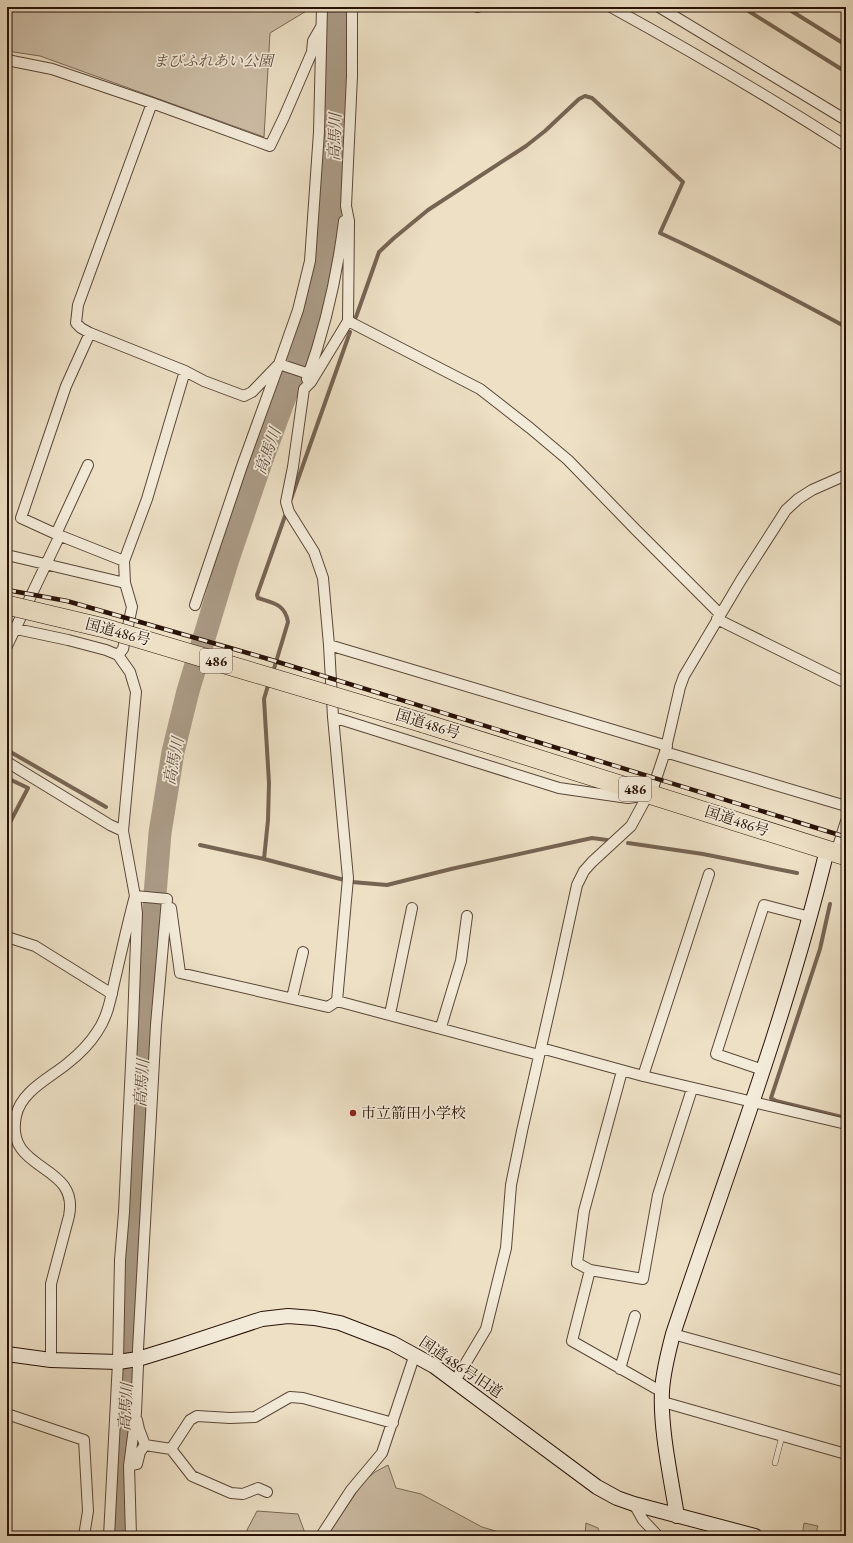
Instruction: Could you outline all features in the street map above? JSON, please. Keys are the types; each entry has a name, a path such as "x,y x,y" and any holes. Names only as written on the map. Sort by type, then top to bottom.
{"highway":[{"name":"国道486号","path":"7,605 111,630 423,723 836,853"}],"street":[{"path":"195,606 242,466 282,365 298,310 310,260 320,132 322,7"},
{"path":"165,898 171,908 180,973 328,1007 337,1000 348,882 333,717 323,578 314,552 289,512 286,502 293,467 306,373 324,325 334,287 346,206 352,76 352,7"},
{"path":"611,7 668,38 776,102 846,146"},
{"path":"659,7 846,120"},
{"path":"7,60 52,69 152,103 270,146 312,52 313,40 322,25"},
{"path":"152,103 78,305 76,322 81,328 90,333 185,371 204,381 244,396 252,392 282,365"},
{"path":"304,389 311,382 348,321 349,220 346,206"},
{"path":"348,321 480,389 568,460 719,617 846,683"},
{"path":"90,333 66,386 21,518 124,561"},
{"path":"282,365 306,373"},
{"path":"118,655 123,649 132,607 125,583 124,561 147,499 185,371"},
{"path":"7,646 11,627 47,564 58,534 88,465"},
{"path":"455,1381 486,1329 491,1312 506,1248 511,1185 577,885 584,871 592,862 631,826 644,802 651,794 666,749 680,687 684,676 786,510 812,490 846,475"},
{"path":"7,555 125,583"},
{"path":"11,627 68,640 106,650 118,655 130,672 136,692 123,831 139,896 124,1212 120,1260 129,1360 138,1429 145,1445"},
{"path":"329,645 846,806"},
{"path":"333,717 559,788 628,798 651,794"},
{"path":"7,762 110,825 123,831"},
{"path":"677,1516 663,1422 662,1397 665,1366 673,1334 753,1103 810,917 836,853 846,822"},
{"path":"643,1076 709,874"},
{"path":"139,896 165,898"},
{"path":"51,1360 51,1284 69,1216 71,1206 70,1196 66,1187 57,1178 24,1153 17,1142 14,1128 16,1114 23,1100 34,1088 69,1062 97,1032 108,1012 139,896"},
{"path":"109,1536 129,1360 165,898"},
{"path":"763,1070 716,1054 764,905 810,917"},
{"path":"390,1014 412,908"},
{"path":"441,1027 461,961 467,916"},
{"path":"7,937 35,946 112,994"},
{"path":"292,998 303,952"},
{"path":"337,1000 692,1089 846,1124"},
{"path":"622,1071 584,1211 577,1264 590,1270 642,1279 658,1195 692,1089"},
{"path":"590,1270 572,1341 620,1369 662,1397 782,1436 846,1454"},
{"name":"国道486号旧道","path":"7,1354 51,1360 129,1360 262,1319 288,1316 314,1318 340,1323 386,1340 415,1354 455,1381 597,1487 617,1498 677,1516 755,1536"},
{"path":"620,1369 635,1316"},
{"path":"673,1334 846,1382"},
{"path":"321,1536 351,1490 382,1453 415,1354"},
{"path":"171,1449 190,1420 197,1416 230,1418 255,1417 290,1397 303,1398 393,1423"},
{"path":"131,1536 129,1466 136,1413"},
{"path":"7,1414 84,1440 88,1511 84,1536"},
{"path":"145,1445 171,1449 192,1476 230,1493 243,1494 258,1488 267,1492"},
{"path":"129,1466 137,1464 140,1452 145,1445"},
{"path":"634,1504 642,1520 658,1536"}],"lane":[{"path":"775,1463 782,1436"}],"green space":[{"name":"まびふれあい公園","path":"7,7 313,7 270,33 264,137 40,56 7,51"},
{"path":"388,1465 396,1488 421,1494 482,1527 499,1532 502,1536 327,1536 364,1481 375,1472"},
{"path":"257,1511 298,1514 306,1536 248,1536 247,1530"},
{"path":"586,1523 598,1528 600,1534 605,1536 585,1536"},
{"path":"804,1523 818,1526 815,1536 802,1536"}],"waterway":[{"name":"高馬川","path":"119,1536 133,1203 140,1109 140,1079 160,833 173,752 188,691 228,559 261,462 304,345 318,295 328,245 334,153 336,7"},
{"path":"742,7 846,72"},
{"path":"785,7 846,45"},
{"path":"356,317 379,252 428,210 526,146 545,131 579,99 585,96 592,98 683,182 660,233 754,278 846,327"},
{"path":"291,499 350,332"},
{"path":"273,672 288,622 284,611 278,605 258,598 257,595 285,516"},
{"path":"264,859 268,820 269,783 264,699 269,682"},
{"path":"7,750 106,807"},
{"path":"7,778 28,788 7,828"},
{"name":"高馬川","path":"155,830 165,834"},
{"path":"200,845 264,859 352,882 387,885 451,869 592,838 607,840"},
{"path":"628,843 703,854 797,873"},
{"path":"830,904 820,949 771,1098 776,1101 846,1118"}],"railway":[{"path":"7,590 67,601 265,658 846,837"}],"place":[{"name":"市立箭田小学校","path":"353,1113"}]}
